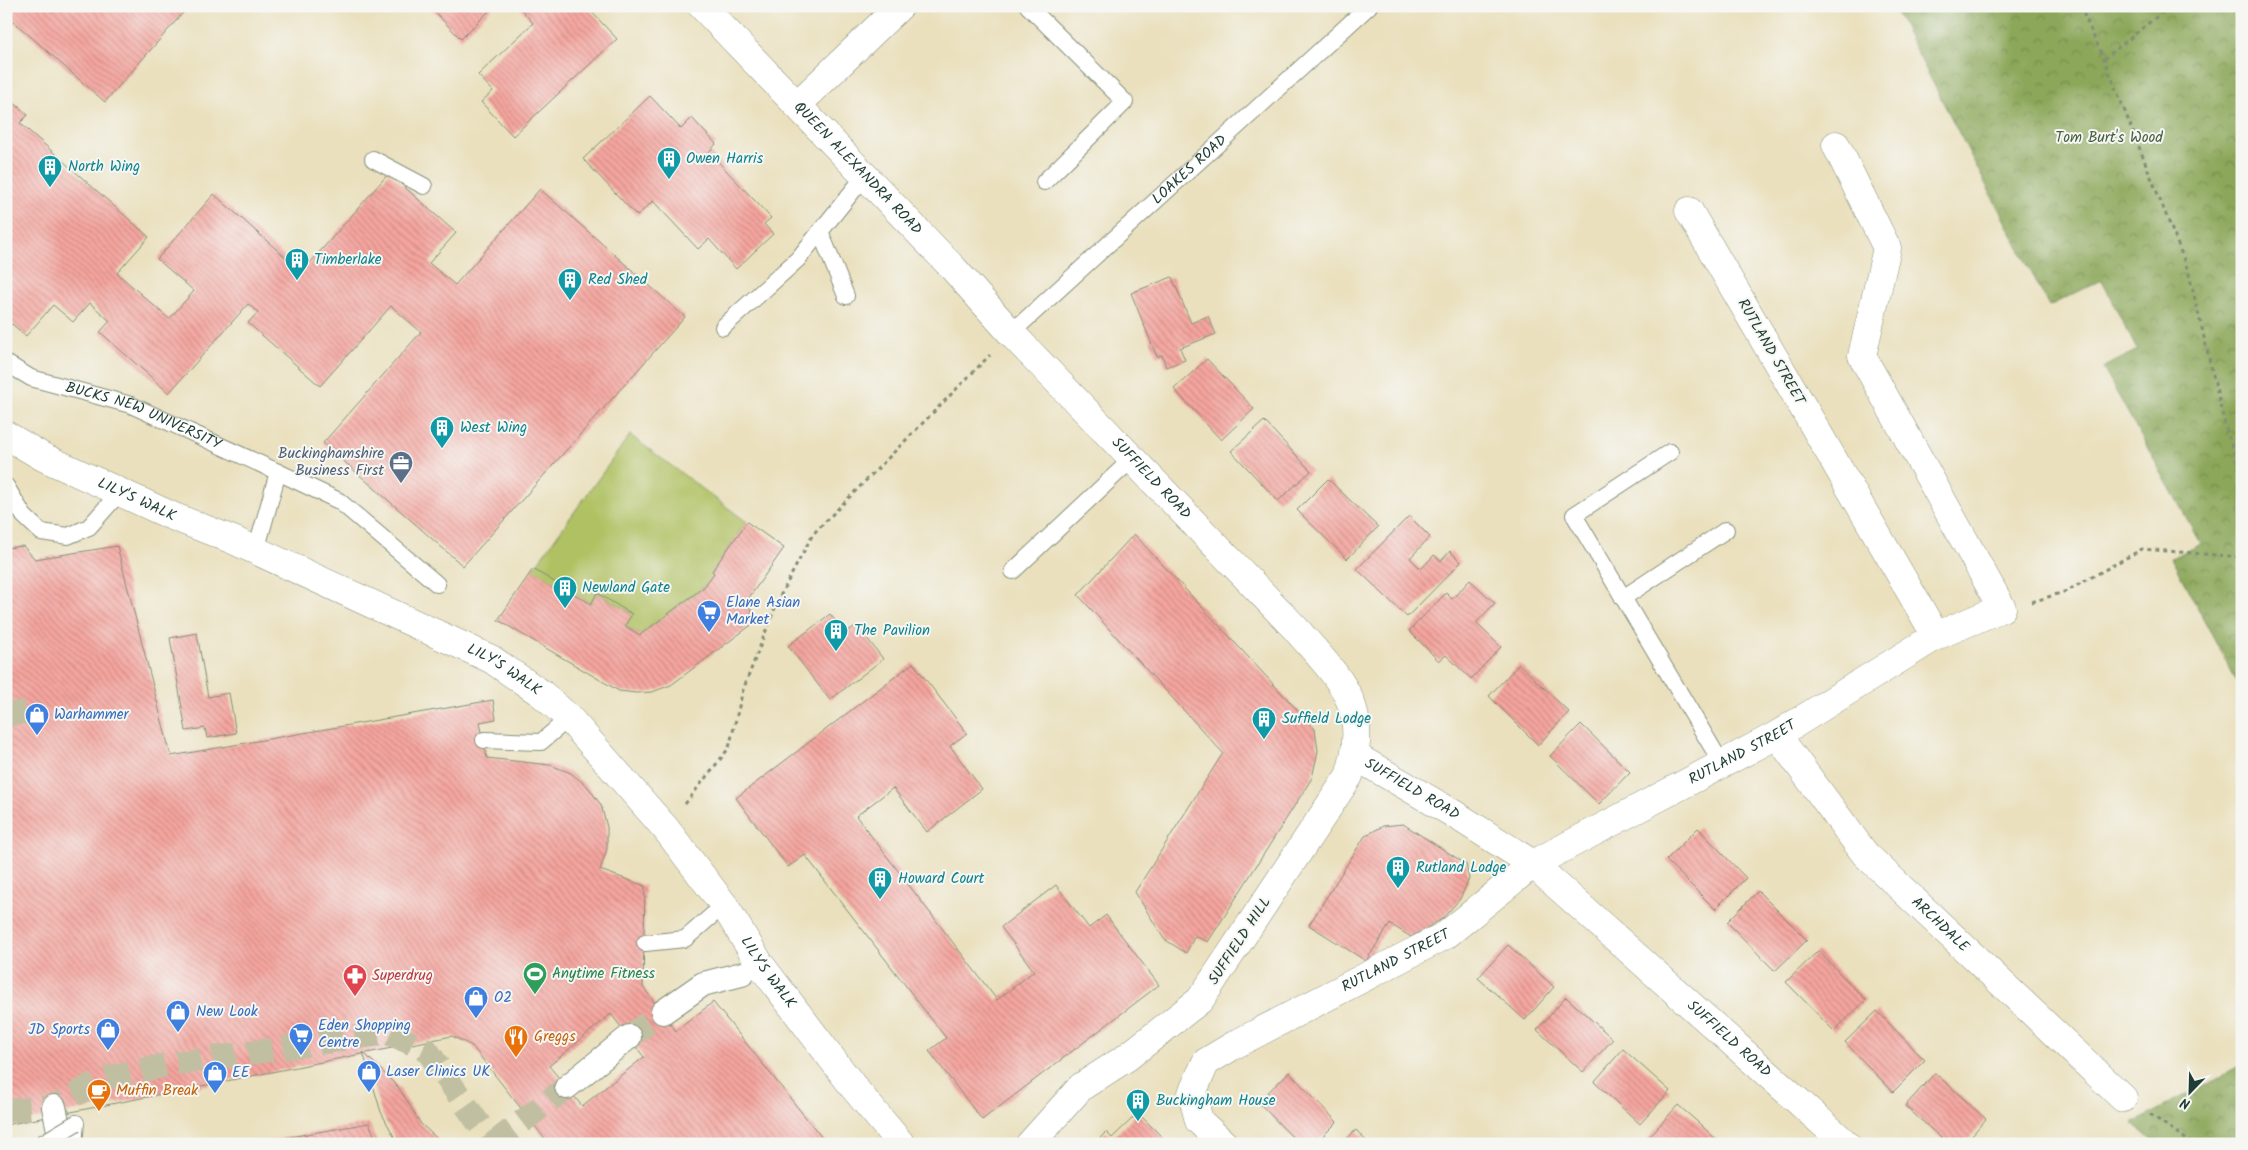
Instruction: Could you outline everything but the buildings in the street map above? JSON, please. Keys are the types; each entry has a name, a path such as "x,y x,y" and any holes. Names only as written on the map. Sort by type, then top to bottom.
{"street":[{"name":"QUEEN ALEXANDRA ROAD","path":"702,6 953,268 1011,333"},
{"path":"797,105 900,6"},
{"path":"1836,145 1887,248 1862,356 2002,608 1936,636"},
{"name":"RUTLAND STREET","path":"1224,1144 1200,1121 1192,1092 1206,1062 1236,1044 1446,935 1533,864 1777,734 1936,636 1689,211"},
{"name":"SUFFIELD ROAD","path":"1011,333 1296,629 1338,678 1350,700 1358,729 1355,756 1454,814 1533,864 1846,1144"},
{"name":"LILY'S WALK","path":"6,436 43,457 256,551 491,659 542,694 569,718 666,829 724,905 760,964 855,1089 901,1144"},
{"name":"ARCHDALE","path":"1777,734 1864,854 2123,1098"},
{"name":"SUFFIELD HILL","path":"1030,1144 1081,1086 1126,1058 1200,1000 1348,776 1355,756"},
{"path":"663,1012 703,984 742,974"},
{"path":"567,1087 629,1037"},
{"name":"SUFFIELD HILL","path":"1042,1144 1081,1086"},
{"name":"LILY'S WALK","path":"855,1089 914,1144"},
{"path":"54,1107 62,1144"}],"lane":[{"path":"1028,6 1125,102 1044,182"},
{"name":"LOAKES ROAD","path":"1011,333 1369,6"},
{"path":"372,159 424,186"},
{"path":"723,327 798,259 864,177"},
{"path":"820,231 846,296"},
{"name":"BUCKS NEW UNIVERSITY","path":"6,363 30,378 132,405 339,501 437,584"},
{"path":"1670,452 1574,515 1722,764"},
{"path":"1013,571 1132,459"},
{"path":"256,551 278,472"},
{"path":"6,486 24,516 41,532 68,536 89,527 120,492"},
{"path":"1623,598 1726,530"},
{"path":"484,740 542,742 569,718"},
{"path":"645,943 684,939 724,905"},
{"path":"42,1144 76,1123 74,1144"}],"path":[{"path":"2080,6 2104,60 2188,270 2225,425 2242,479"},
{"path":"2104,60 2170,6"},
{"path":"666,829 729,748 743,690 778,600 813,534 1011,333"},
{"path":"2002,608 2032,602 2067,591 2142,548 2242,557"},
{"path":"2123,1098 2170,1127 2193,1144"}],"green space":[{"name":"Tom Burt's Wood","path":"1893,6 2242,6 2242,691 2171,558 2201,544 2103,368 2137,350 2102,280 2049,306"},
{"path":"630,435 747,522 712,571 714,573 704,587 640,635 625,626 632,613 597,593 591,604 533,569"},
{"path":"2242,1065 2242,1144 2157,1144 2133,1123"}],"tunnel":[{"path":"6,715 26,712"},
{"path":"629,1037 663,1012"},
{"path":"6,1111 54,1107 102,1079 171,1064 388,1033 427,1050 493,1144"},
{"path":"493,1144 567,1087"}],"place":[{"name":"Owen Harris","path":"669,180"},
{"name":"North Wing","path":"50,188"},
{"name":"Timberlake","path":"297,281"},
{"name":"Red Shed","path":"570,301"},
{"name":"West Wing","path":"442,449"},
{"name":"Buckinghamshire Business First","path":"401,484"},
{"name":"Newland Gate","path":"565,609"},
{"name":"Elane Asian Market","path":"709,633"},
{"name":"The Pavilion","path":"836,652"},
{"name":"Warhammer","path":"37,736"},
{"name":"Suffield Lodge","path":"1264,740"},
{"name":"Rutland Lodge","path":"1398,889"},
{"name":"Howard Court","path":"880,900"},
{"name":"Anytime Fitness","path":"535,995"},
{"name":"Superdrug","path":"355,997"},
{"name":"O2","path":"476,1019"},
{"name":"New Look","path":"178,1033"},
{"name":"JD Sports","path":"108,1051"},
{"name":"Eden Shopping Centre","path":"301,1056"},
{"name":"Greggs","path":"516,1058"},
{"name":"Laser Clinics UK","path":"369,1093"},
{"name":"EE","path":"215,1094"},
{"name":"Muffin Break","path":"99,1112"},
{"name":"Buckingham House","path":"1138,1122"}]}
